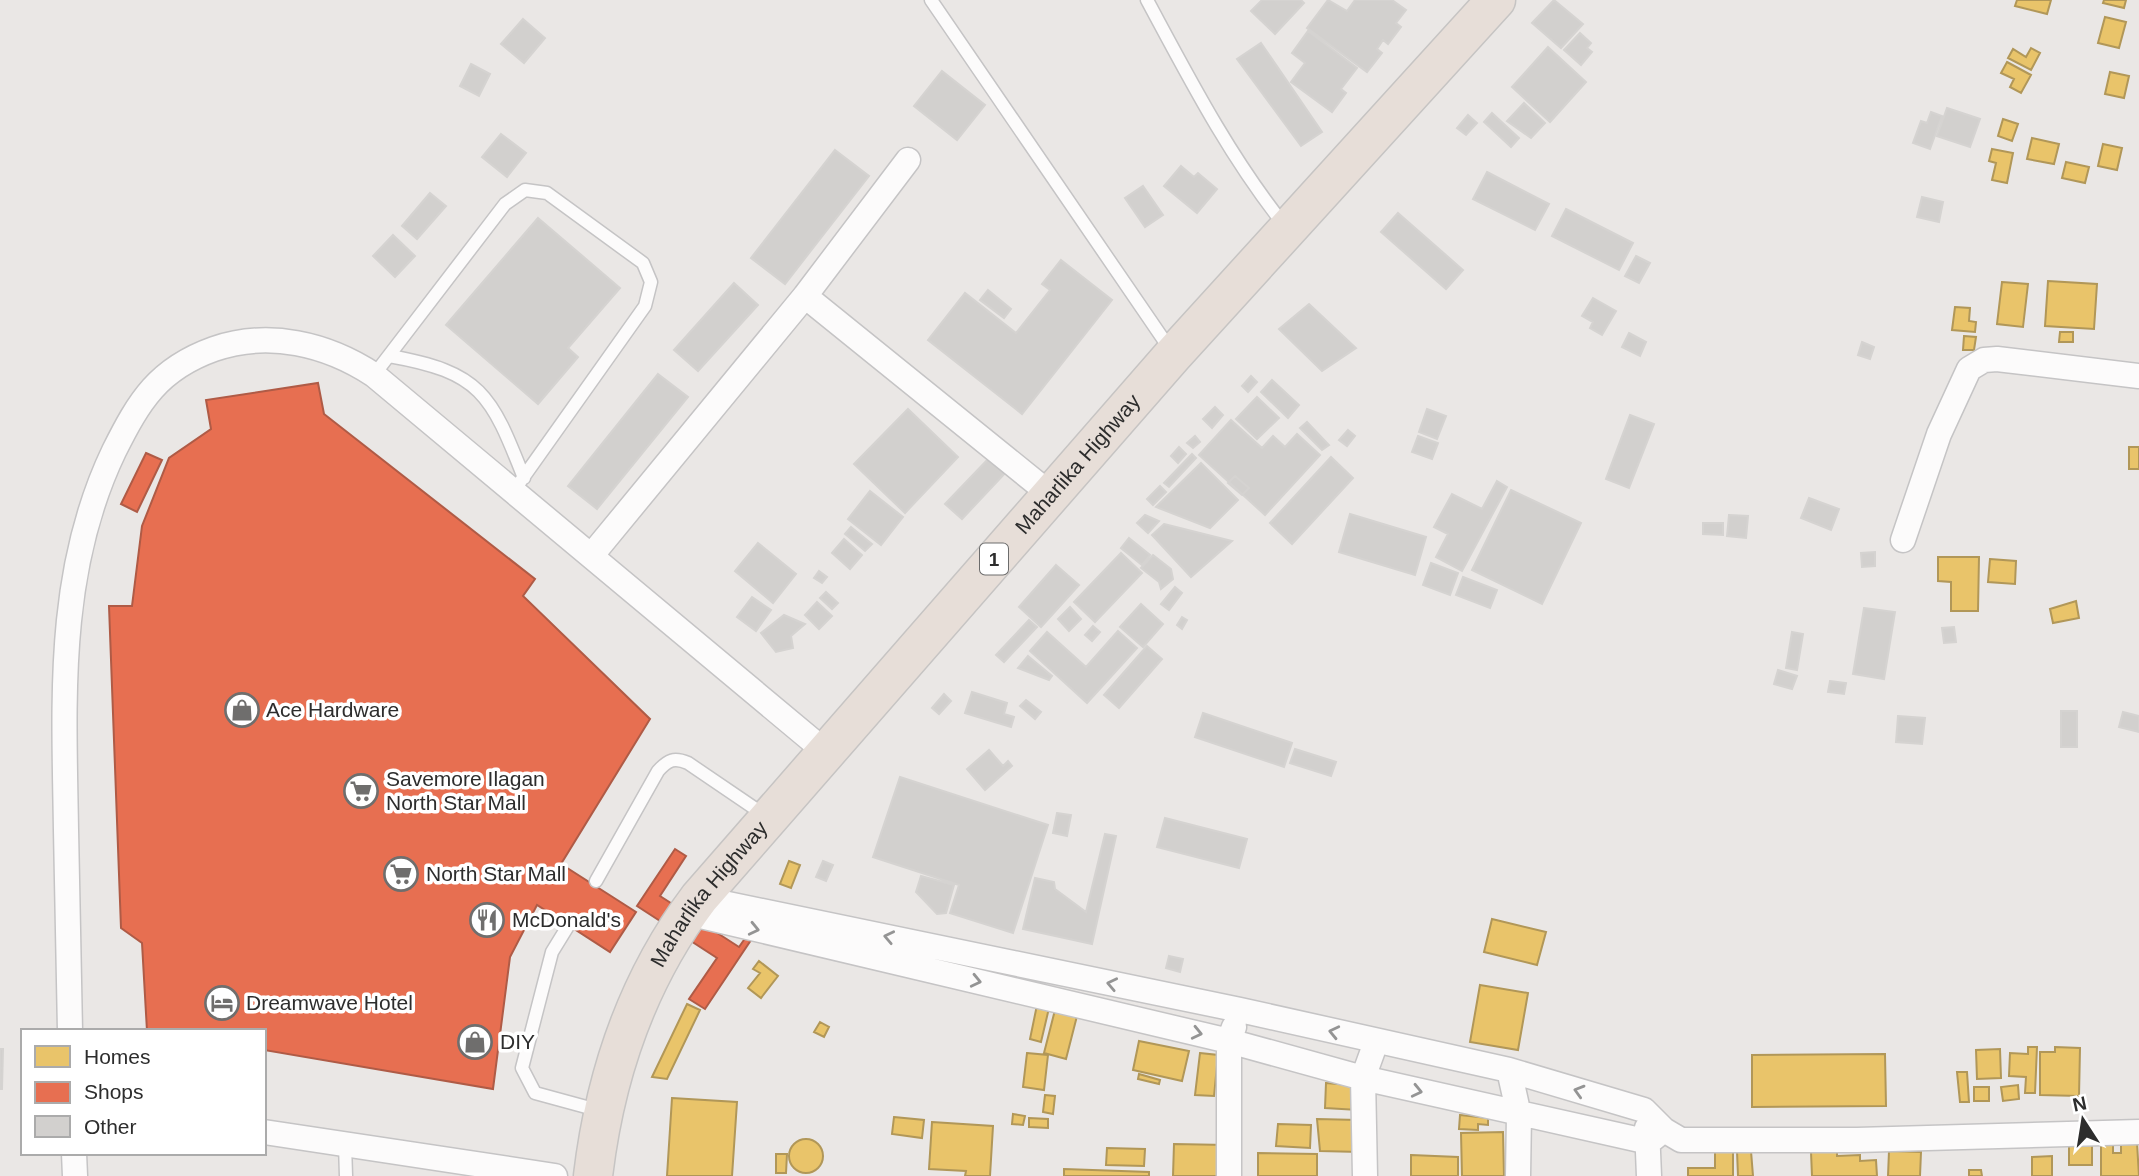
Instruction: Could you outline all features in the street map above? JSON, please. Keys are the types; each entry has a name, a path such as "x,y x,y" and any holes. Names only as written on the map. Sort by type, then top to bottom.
{"highway":[{"name":"Maharlika Highway","path":"593,1176 603,1112 623,1036 658,961 694,905 1173,355 1496,0"}],"street":[{"path":"591,556 805,296 908,160"},
{"path":"805,296 1050,494"},
{"path":"70,1029 64,700 69,611 87,516 96,488 130,419 149,390 171,369 231,343 305,343 381,366 518,485 591,556 827,753"},
{"path":"1903,540 1938,434 1969,369 1976,363 1997,359 2139,376"},
{"path":"694,905 1240,1010 1509,1070 1644,1110 1657,1136 1649,1176"},
{"path":"694,905 1229,1041 1363,1078 1519,1115 1681,1140 1719,1142 2139,1132"},
{"path":"1229,1176 1229,1041 1240,1010"},
{"path":"1365,1176 1363,1078 1376,1042"},
{"path":"1509,1070 1519,1115 1518,1176"},
{"path":"266,1132 502,1172 555,1176"},
{"path":"74,1155 75,1176"}],"lane":[{"path":"931,0 1173,355"},
{"path":"1147,0 1215,126 1253,186 1287,228"},
{"path":"381,366 505,204 525,190 547,193 643,263 651,282 645,306 518,485"},
{"path":"381,366 434,364 462,376 490,404 518,485"},
{"path":"596,881 658,771 668,761 678,759 688,763 769,818"},
{"path":"568,926 552,952 522,1068 535,1093 603,1112"},
{"path":"345,1144 346,1176"}],"building: Homes":[{"path":"2017,0 2051,0 2047,14 2015,6"},
{"path":"2104,0 2126,0 2124,8 2103,3"},
{"path":"2105,17 2126,22 2119,48 2098,43"},
{"path":"2031,48 2040,53 2031,70 2008,58 2013,49 2026,57"},
{"path":"2007,62 2031,75 2021,93 2010,87 2014,79 2001,73"},
{"path":"2110,72 2129,76 2124,98 2105,94"},
{"path":"2003,119 2018,124 2012,141 1998,136"},
{"path":"2032,138 2059,144 2054,164 2027,159"},
{"path":"2103,144 2122,148 2117,170 2098,166"},
{"path":"1992,149 2013,153 2007,183 1992,180 1996,163 1989,161"},
{"path":"2066,162 2089,167 2085,183 2062,178"},
{"path":"2048,281 2097,284 2094,329 2045,326"},
{"path":"2002,282 2028,284 2023,327 1997,324"},
{"path":"1955,307 1970,308 1969,321 1976,322 1975,332 1952,330"},
{"path":"2060,332 2073,332 2073,342 2059,342"},
{"path":"1964,336 1976,337 1974,350 1963,350"},
{"path":"2129,447 2139,447 2139,469 2129,469"},
{"path":"1938,557 1979,557 1978,611 1951,611 1951,582 1938,581"},
{"path":"1990,559 2016,561 2015,584 1988,582"},
{"path":"2076,601 2079,618 2053,623 2050,609"},
{"path":"789,861 800,865 791,888 780,884"},
{"path":"1492,919 1546,932 1537,965 1484,952"},
{"path":"759,961 778,976 761,998 748,988 760,973 753,969"},
{"path":"1480,985 1528,993 1518,1050 1470,1042"},
{"path":"687,1004 700,1010 667,1079 652,1077"},
{"path":"1037,1005 1049,1008 1041,1042 1030,1039"},
{"path":"1055,1010 1077,1016 1066,1059 1044,1053"},
{"path":"820,1022 829,1027 824,1037 814,1032"},
{"path":"1139,1041 1189,1051 1182,1081 1133,1070"},
{"path":"2028,1047 2037,1047 2035,1093 2025,1093 2026,1077 2009,1076 2010,1053 2028,1054"},
{"path":"2055,1047 2080,1048 2079,1096 2040,1095 2040,1052 2055,1052"},
{"path":"2000,1049 2001,1078 1977,1079 1976,1050"},
{"path":"1027,1053 1048,1055 1044,1090 1023,1087"},
{"path":"1200,1053 1218,1055 1214,1096 1195,1095"},
{"path":"1885,1054 1886,1106 1752,1107 1752,1055"},
{"path":"1957,1072 1967,1072 1969,1102 1960,1102"},
{"path":"1139,1074 1160,1080 1159,1084 1138,1079"},
{"path":"1326,1083 1360,1086 1358,1110 1325,1108"},
{"path":"2018,1085 2019,1099 2003,1101 2001,1087"},
{"path":"1974,1087 1989,1087 1989,1101 1974,1101"},
{"path":"1045,1095 1055,1096 1053,1114 1043,1112"},
{"path":"672,1098 737,1102 732,1176 667,1176"},
{"path":"1013,1114 1025,1116 1023,1125 1012,1124"},
{"path":"1460,1115 1488,1118 1488,1125 1478,1124 1478,1130 1459,1129"},
{"path":"894,1117 924,1120 922,1138 892,1134"},
{"path":"1029,1118 1048,1119 1048,1128 1029,1127"},
{"path":"1317,1119 1358,1120 1360,1152 1320,1151"},
{"path":"932,1122 993,1126 990,1176 965,1176 966,1171 929,1169"},
{"path":"1278,1124 1311,1125 1310,1148 1276,1146"},
{"path":"1503,1132 1504,1176 1462,1176 1461,1133"},
{"path":"806,1139 818,1144 823,1156 818,1168 806,1173 794,1168 789,1156 794,1144"},
{"path":"2101,1141 2113,1141 2113,1153 2121,1153 2121,1143 2137,1143 2139,1176 2101,1176"},
{"path":"1174,1144 1226,1145 1226,1176 1173,1176"},
{"path":"2092,1144 2092,1165 2069,1165 2069,1145"},
{"path":"1715,1146 1733,1146 1733,1176 1688,1176 1688,1168 1715,1168"},
{"path":"1107,1148 1145,1149 1144,1166 1106,1165"},
{"path":"1737,1151 1751,1151 1753,1176 1738,1176"},
{"path":"1889,1151 1921,1152 1920,1176 1888,1176"},
{"path":"1811,1152 1837,1152 1837,1156 1860,1155 1860,1161 1876,1160 1877,1176 1812,1176"},
{"path":"1258,1153 1317,1154 1317,1176 1258,1176"},
{"path":"776,1154 787,1154 786,1173 776,1173"},
{"path":"1411,1155 1458,1157 1458,1176 1411,1176"},
{"path":"2052,1156 2052,1176 2032,1176 2032,1157"},
{"path":"1064,1169 1149,1172 1149,1176 1064,1176"},
{"path":"1969,1170 1981,1170 1982,1176 1969,1176"}],"building: Shops":[{"name":"North Star Mall","path":"318,383 324,414 535,579 523,596 650,719 561,864 636,912 610,952 537,905 510,957 493,1089 266,1050 266,1029 147,1029 142,943 121,928 109,606 132,606 142,526 169,458 211,429 206,400"},
{"path":"146,453 162,460 137,512 121,504"},
{"path":"675,849 686,856 660,896 739,947 746,937 751,940 705,1009 689,999 717,958 637,906"}],"building: Other":[{"path":"1262,0 1301,0 1304,3 1275,34 1251,11"},
{"path":"1328,0 1347,11 1355,0 1392,0 1406,10 1396,23 1401,27 1388,44 1383,40 1377,49 1382,53 1367,72 1307,28"},
{"path":"1554,0 1583,24 1561,48 1532,23"},
{"path":"523,19 545,38 524,63 501,44"},
{"path":"1308,31 1357,68 1341,89 1346,93 1332,112 1291,82 1305,63 1292,53"},
{"path":"1580,33 1591,43 1587,48 1592,52 1581,65 1564,50"},
{"path":"1261,43 1322,132 1301,146 1237,59"},
{"path":"1548,47 1586,82 1550,122 1512,87"},
{"path":"471,64 490,74 479,96 460,86"},
{"path":"942,71 985,105 957,140 914,106"},
{"path":"1524,103 1545,123 1531,138 1507,121"},
{"path":"1947,108 1980,119 1970,147 1937,136"},
{"path":"1931,112 1942,116 1930,149 1913,143 1921,121 1927,123"},
{"path":"1492,113 1519,138 1511,147 1484,122"},
{"path":"1468,115 1477,123 1466,135 1457,128"},
{"path":"501,134 526,153 507,177 482,157"},
{"path":"835,150 869,176 785,284 751,258"},
{"path":"1181,166 1194,177 1198,173 1217,189 1197,213 1164,186"},
{"path":"1487,172 1549,204 1535,230 1473,199"},
{"path":"1143,186 1163,215 1145,227 1125,198"},
{"path":"430,193 446,206 417,239 402,226"},
{"path":"1922,197 1943,202 1939,222 1917,217"},
{"path":"1566,209 1633,243 1619,270 1552,236"},
{"path":"1398,213 1463,270 1446,289 1381,232"},
{"path":"538,218 620,288 568,348 578,357 538,404 446,325"},
{"path":"393,235 415,256 395,277 373,256"},
{"path":"1636,256 1650,263 1639,283 1625,276"},
{"path":"1061,260 1112,300 1022,414 928,340 965,293 1016,333 1050,290 1042,284"},
{"path":"734,283 758,305 698,371 674,350"},
{"path":"988,290 1011,309 1004,318 980,300"},
{"path":"1593,298 1616,311 1602,335 1590,328 1593,322 1582,316"},
{"path":"1309,304 1356,348 1322,371 1279,329"},
{"path":"1629,333 1646,342 1640,356 1622,347"},
{"path":"1862,342 1874,347 1870,359 1858,355"},
{"path":"658,374 688,397 597,509 568,486"},
{"path":"1251,376 1257,382 1248,392 1242,386"},
{"path":"1272,380 1299,405 1288,418 1261,392"},
{"path":"1257,397 1279,418 1257,439 1236,419"},
{"path":"1215,407 1223,415 1212,428 1203,419"},
{"path":"908,409 958,457 905,513 854,464"},
{"path":"1427,409 1446,416 1437,439 1419,432"},
{"path":"1630,415 1654,424 1629,488 1606,479"},
{"path":"1231,420 1262,448 1273,436 1285,447 1297,434 1320,455 1265,515 1199,455"},
{"path":"1307,422 1329,445 1322,450 1300,428"},
{"path":"1348,430 1355,436 1347,446 1339,440"},
{"path":"1195,436 1200,442 1193,448 1187,443"},
{"path":"1418,436 1438,443 1432,459 1412,452"},
{"path":"1179,447 1186,454 1178,463 1171,456"},
{"path":"1192,454 1196,458 1169,487 1164,483"},
{"path":"992,455 1008,470 962,519 945,504"},
{"path":"1331,457 1353,478 1292,544 1270,523"},
{"path":"1201,463 1238,500 1210,528 1156,507"},
{"path":"1235,476 1249,488 1242,495 1228,483"},
{"path":"1497,481 1507,487 1462,571 1436,557 1448,534 1434,527 1452,494 1482,509"},
{"path":"1160,486 1166,492 1153,505 1147,499"},
{"path":"1511,490 1581,523 1542,604 1472,570"},
{"path":"870,491 903,517 881,545 848,519"},
{"path":"1809,498 1839,509 1831,530 1801,518"},
{"path":"1350,514 1426,537 1415,575 1339,552"},
{"path":"1145,515 1159,521 1148,533 1137,523"},
{"path":"1729,515 1748,516 1746,538 1727,536"},
{"path":"1703,523 1723,523 1723,535 1703,534"},
{"path":"1164,524 1232,541 1191,577 1152,535"},
{"path":"851,527 872,544 865,551 845,534"},
{"path":"1129,538 1150,555 1142,565 1121,548"},
{"path":"844,539 862,555 850,569 832,553"},
{"path":"758,543 796,574 773,603 735,571"},
{"path":"1875,552 1875,566 1862,567 1861,553"},
{"path":"1121,553 1142,573 1095,622 1074,602"},
{"path":"1153,555 1171,569 1173,579 1161,589 1159,582 1141,568"},
{"path":"1431,563 1458,573 1450,595 1423,585"},
{"path":"1056,565 1079,585 1041,627 1019,607"},
{"path":"819,571 827,577 822,583 814,578"},
{"path":"1463,577 1497,590 1490,608 1456,595"},
{"path":"1175,587 1182,593 1169,610 1161,604"},
{"path":"826,592 838,603 832,609 820,598"},
{"path":"752,597 771,610 756,631 737,617"},
{"path":"817,602 832,616 819,629 805,615"},
{"path":"1141,604 1163,624 1143,647 1120,627"},
{"path":"1070,607 1081,619 1069,631 1058,619"},
{"path":"1864,608 1895,612 1884,679 1853,674"},
{"path":"784,615 805,624 791,636 793,648 776,652 761,633"},
{"path":"1182,617 1187,620 1182,629 1177,625"},
{"path":"1029,620 1037,627 1004,662 996,655"},
{"path":"1093,626 1100,632 1092,641 1085,635"},
{"path":"1954,627 1956,642 1944,643 1942,628"},
{"path":"1118,631 1137,648 1087,703 1030,651 1047,632 1086,667"},
{"path":"1792,632 1803,634 1797,670 1786,668"},
{"path":"1147,646 1162,659 1119,708 1104,695"},
{"path":"1028,656 1052,676 1049,680 1018,668"},
{"path":"1778,670 1797,676 1792,689 1774,684"},
{"path":"1830,681 1846,683 1844,694 1828,692"},
{"path":"972,692 1007,703 1004,714 1014,717 1011,727 965,713"},
{"path":"944,694 951,701 939,714 932,708"},
{"path":"1026,700 1041,712 1035,719 1020,706"},
{"path":"2061,711 2077,711 2077,747 2061,747"},
{"path":"2123,712 2139,716 2139,732 2119,727"},
{"path":"1203,713 1292,743 1284,767 1195,737"},
{"path":"1898,716 1925,718 1922,744 1896,742"},
{"path":"1295,749 1336,762 1331,776 1290,763"},
{"path":"989,750 1003,766 1008,761 1012,766 985,790 967,769"},
{"path":"900,777 1048,825 1013,933 950,913 959,885 873,857"},
{"path":"1057,813 1071,815 1067,836 1053,833"},
{"path":"1165,818 1247,839 1239,868 1157,847"},
{"path":"1105,834 1116,836 1092,944 1023,929 1035,878 1054,882 1055,889 1086,912"},
{"path":"823,861 833,865 826,881 816,877"},
{"path":"921,876 954,885 946,913 937,914 916,892"},
{"path":"1169,956 1183,959 1180,972 1166,968"},
{"path":"0,1049 3,1049 2,1089 0,1089"}],"place":[{"name":"Ace Hardware","path":"242,710"},
{"name":"Savemore Ilagan North Star Mall","path":"361,791"},
{"name":"North Star Mall","path":"401,874"},
{"name":"McDonald's","path":"487,920"},
{"name":"Dreamwave Hotel","path":"222,1003"},
{"name":"DIY","path":"475,1042"}]}
